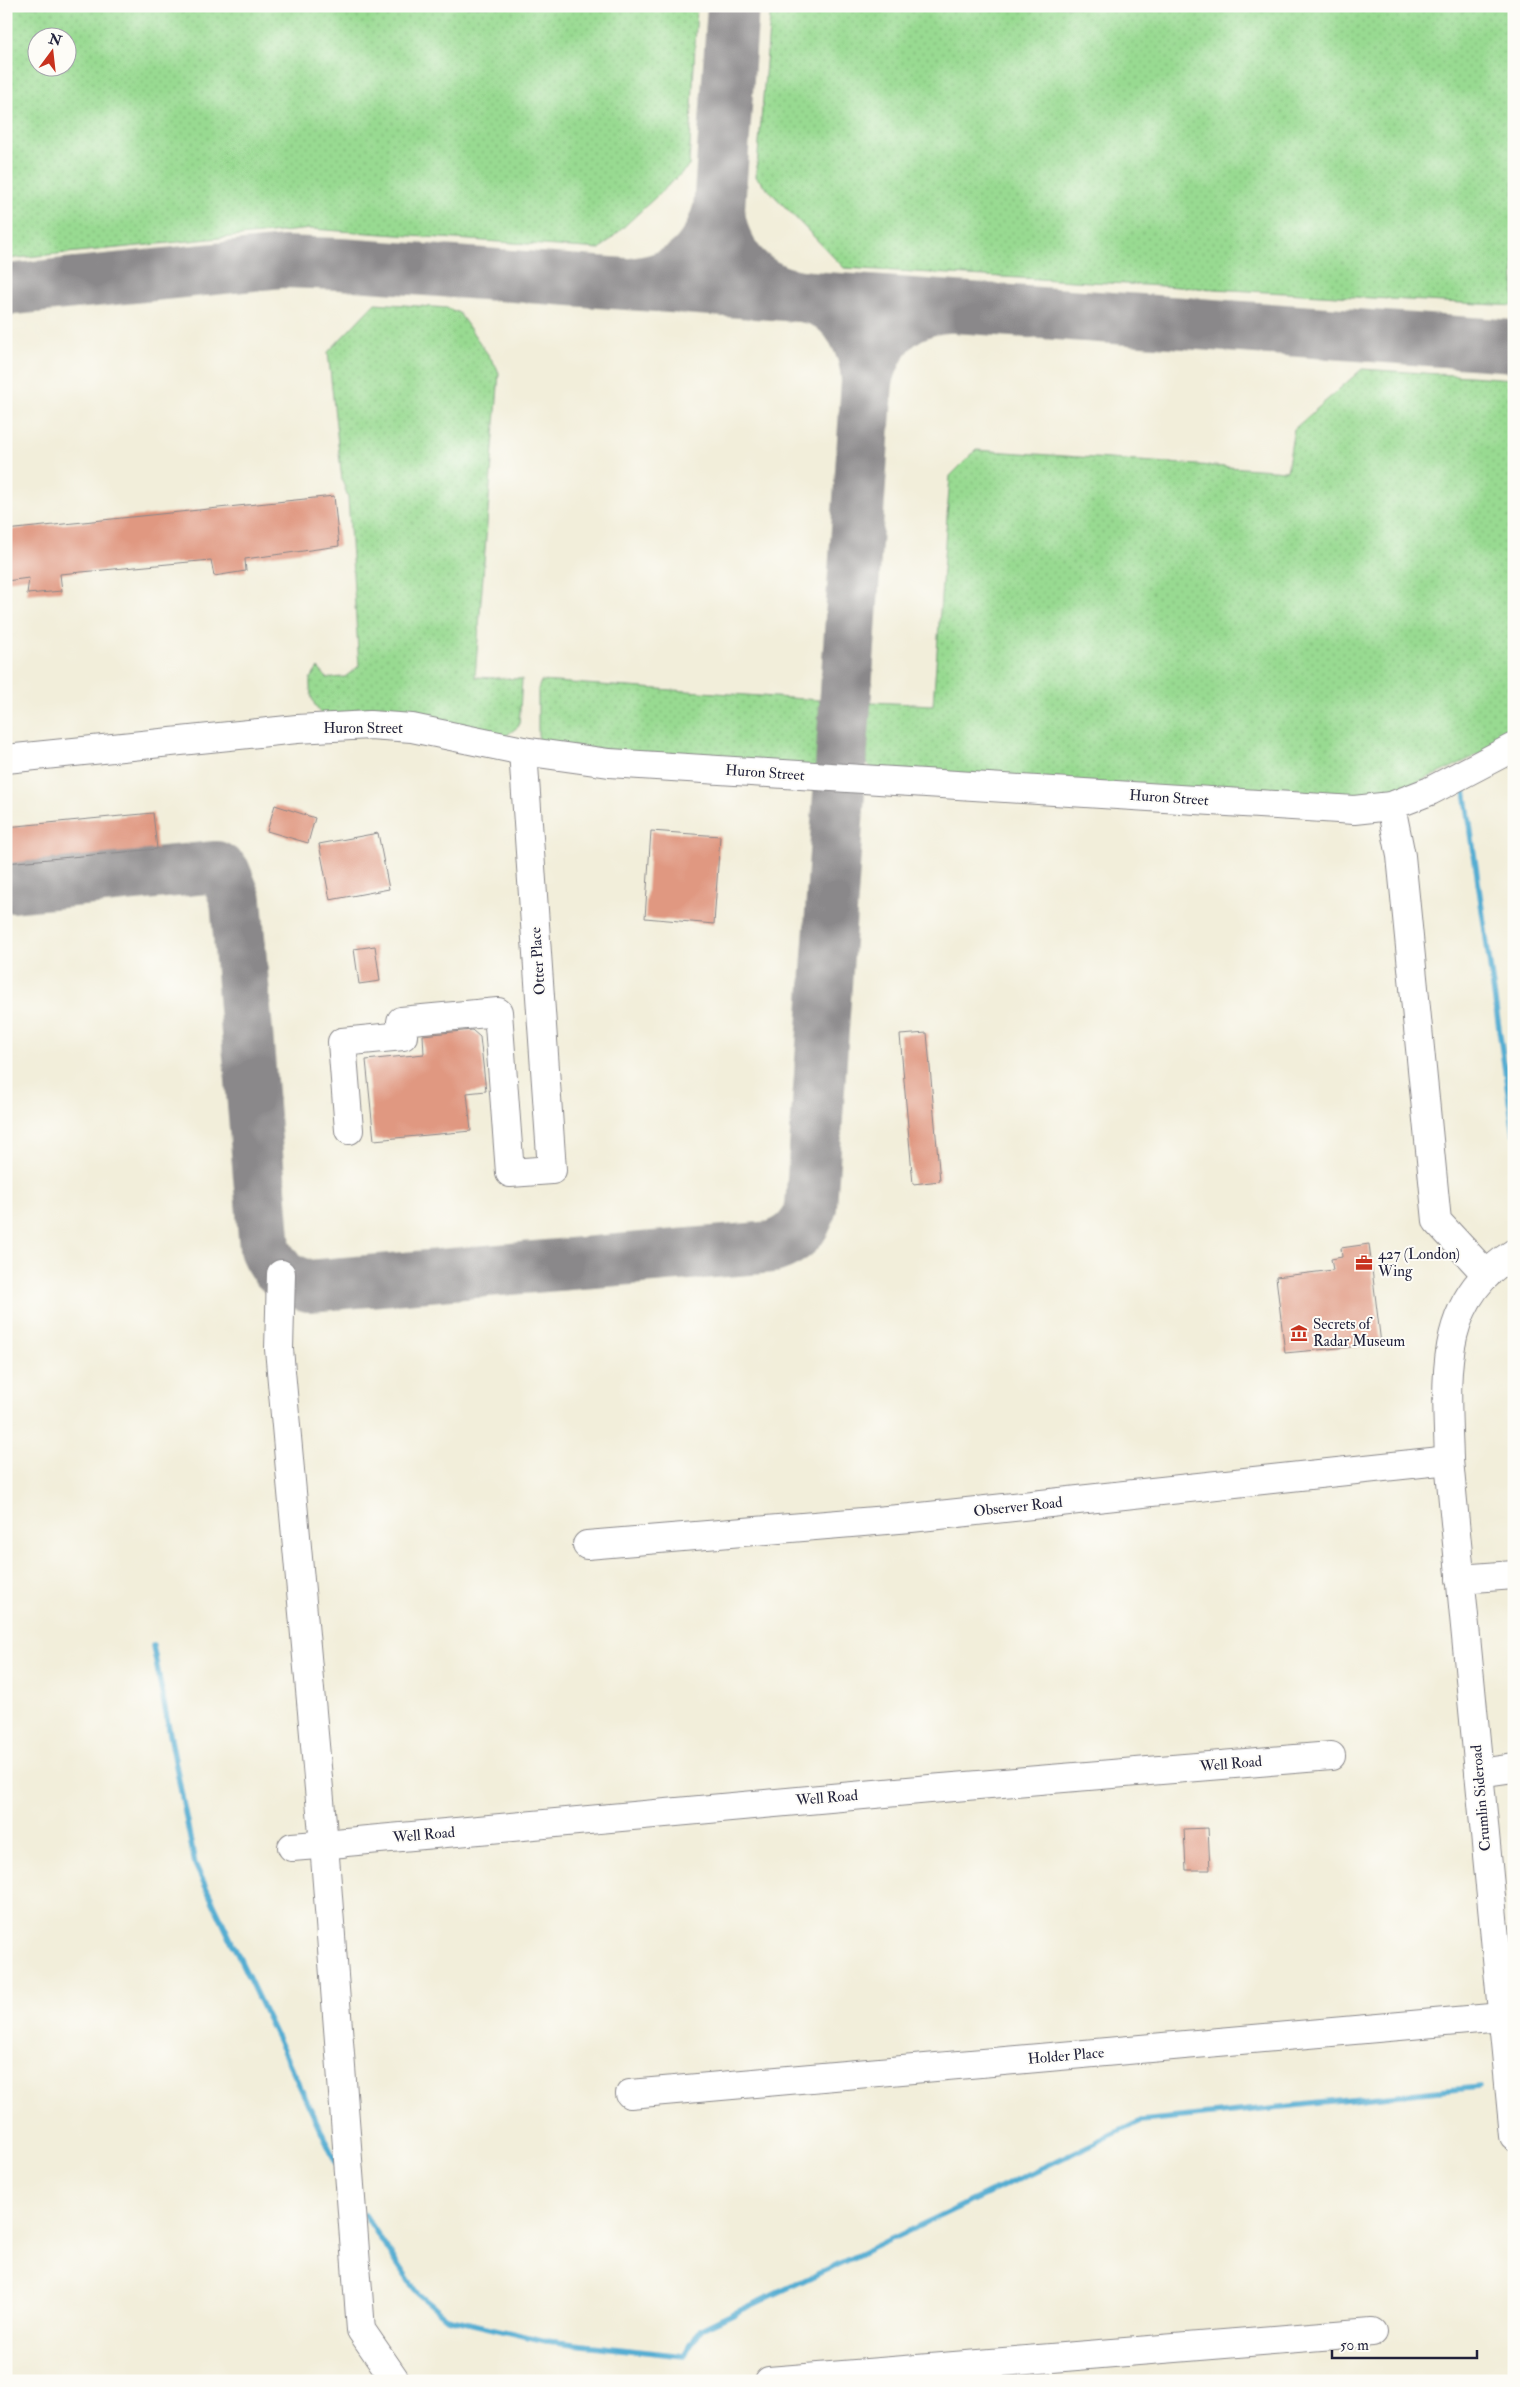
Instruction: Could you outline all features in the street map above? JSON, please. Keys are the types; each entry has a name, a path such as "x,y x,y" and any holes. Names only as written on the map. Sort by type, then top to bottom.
{"street":[{"name":"Huron Street","path":"6,759 297,729 370,725 412,728 523,751 609,763 1354,810 1391,806 1430,791 1514,748"},
{"name":"Otter Place","path":"504,1091 510,1173 552,1170 523,751"},
{"path":"1391,806 1401,856 1436,1221 1488,1275"},
{"path":"349,1130 342,1042 403,1036 401,1021 541,1008"},
{"path":"498,1012 504,1091 546,1086"},
{"name":"Crumlin Sideroad","path":"1514,1253 1502,1260 1470,1293 1453,1336 1446,1367 1449,1460 1514,2136"},
{"path":"281,1274 278,1349 329,1844 361,2330 396,2381"},
{"name":"Observer Road","path":"586,1545 911,1518 1449,1460"},
{"path":"1460,1579 1514,1575"},
{"name":"Well Road","path":"329,1844 940,1788 1331,1756"},
{"path":"1479,1773 1514,1768"},
{"path":"292,1847 889,1793"},
{"name":"Holder Place","path":"630,2094 1502,2017"},
{"path":"769,2381 1372,2332"}],"green space":[{"path":"6,6 697,6 689,166 600,249 311,229 6,259"},
{"path":"771,6 1514,6 1514,306 844,268 756,177"},
{"path":"375,303 448,308 459,313 499,373 475,677 522,679 519,726 503,738 324,717 312,700 310,679 318,668 327,678 345,677 359,666 348,497 342,480 328,352"},
{"path":"1362,369 1514,379 1514,737 1414,783 1350,801 872,768 863,761 866,717 872,702 933,705 950,476 976,450 1287,471 1294,429"},
{"path":"541,681 819,700 824,708 819,768 543,744 539,740 538,734 538,689"}],"building":[{"path":"334,496 339,546 245,559 246,571 214,576 211,560 60,574 62,591 27,594 29,578 6,581 6,530"},
{"path":"275,805 315,818 308,843 267,831"},
{"path":"153,813 157,849 6,863 6,827"},
{"path":"651,831 720,836 714,924 645,918"},
{"path":"378,833 389,889 330,900 319,844"},
{"path":"375,946 380,981 359,984 354,949"},
{"path":"472,1030 480,1037 486,1091 467,1093 471,1131 374,1140 366,1060 424,1054 423,1035"},
{"path":"927,1033 940,1181 913,1184 900,1035"},
{"path":"1369,1244 1381,1344 1285,1353 1276,1277 1333,1270 1331,1259 1342,1257 1341,1248"},
{"path":"1208,1828 1210,1870 1186,1870 1184,1829"}],"waterway":[{"path":"1465,790 1514,1134"},
{"path":"153,1646 195,1864 337,2165"},
{"path":"365,2215 416,2292 447,2318 546,2341 684,2356 701,2329 1141,2121 1479,2087"}],"taxiway":[{"path":"719,209 733,6"},
{"path":"637,283 668,276 691,261 708,238 719,209 724,234 729,246 735,257 752,276 779,291 815,299 827,304 846,321 859,343 866,368 867,381 878,352 893,329 915,314 945,307"},
{"path":"6,290 283,262 340,264 1514,346"},
{"path":"10,887 216,867 225,873 236,900 265,1249 272,1263 294,1281 309,1286 773,1247 787,1241 798,1233 809,1215 811,1207 867,381"}],"place":[{"name":"427 (London) Wing","path":"1364,1263"},
{"name":"Secrets of Radar Museum","path":"1299,1333"}]}
